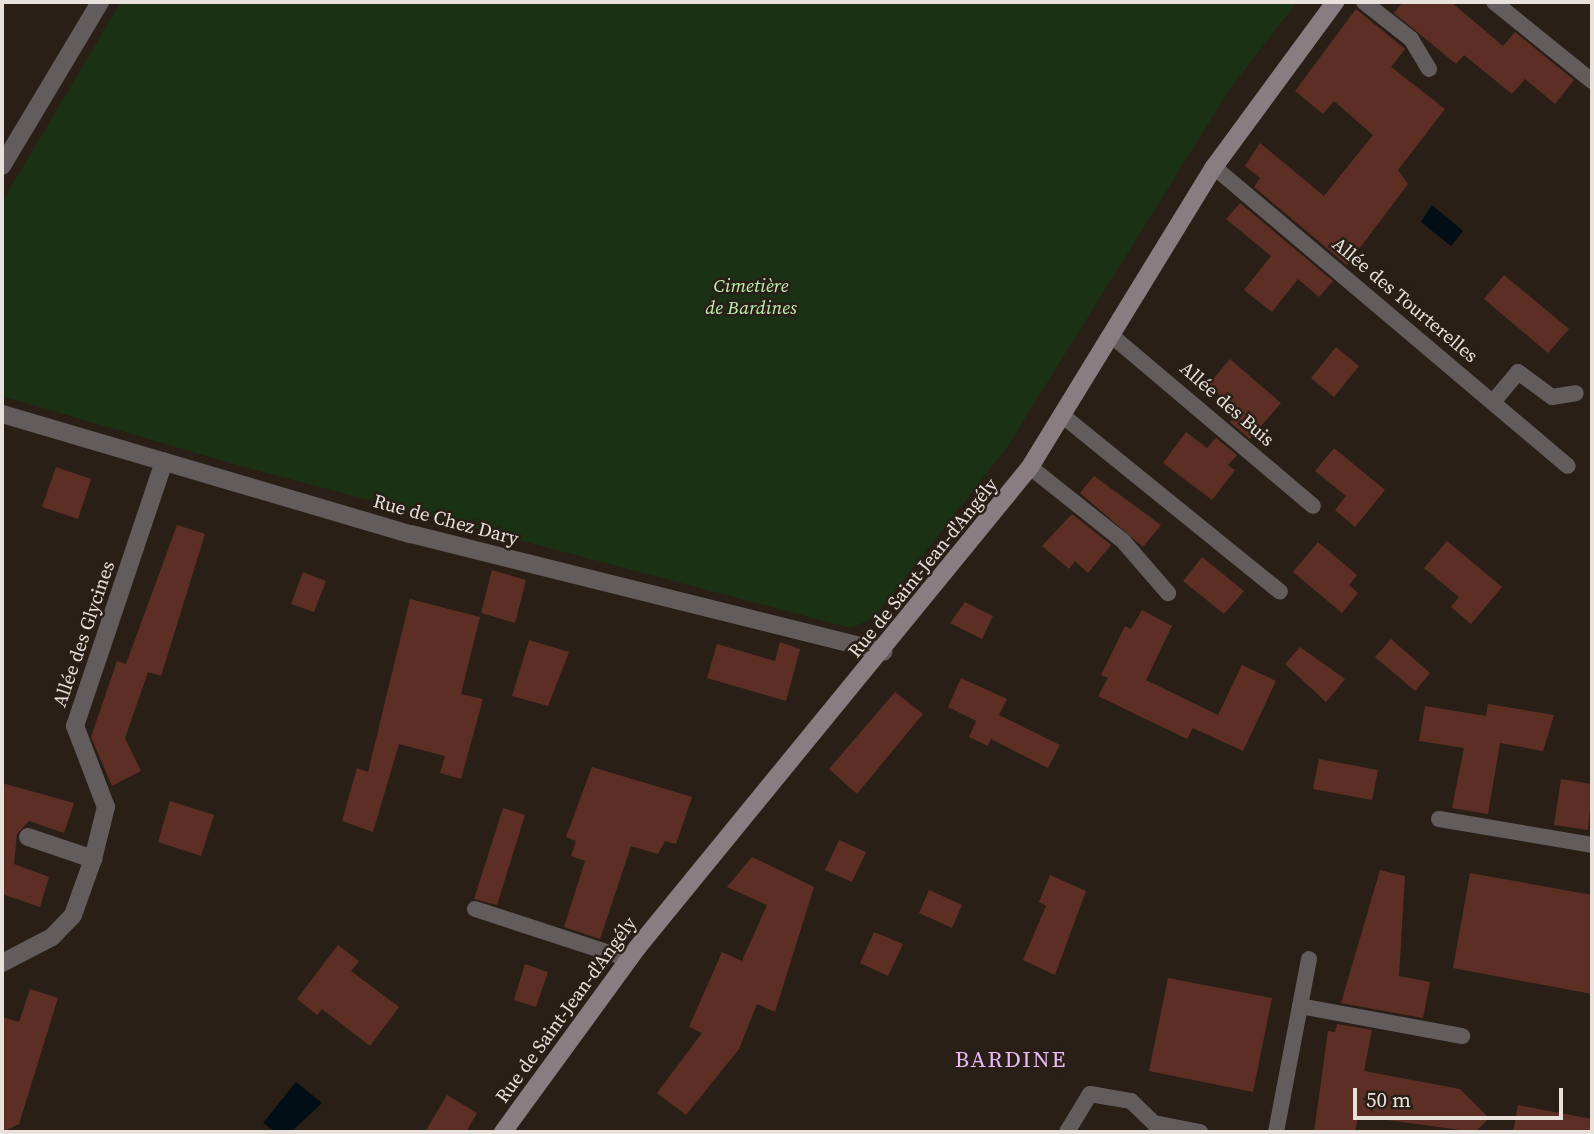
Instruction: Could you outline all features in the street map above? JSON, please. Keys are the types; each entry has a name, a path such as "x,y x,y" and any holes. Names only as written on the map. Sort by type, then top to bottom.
{"main road":[{"name":"Rue de Saint-Jean-d'Angély","path":"503,1132 628,959 883,652 1030,467 1214,167 1335,2"}],"street":[{"path":"2,166 100,2"},
{"name":"Rue de Chez Dary","path":"2,414 411,534 883,652"},
{"name":"Allée des Glycines","path":"2,963 52,937 73,915 93,859 106,807 75,726 164,462"},
{"path":"28,838 93,859"}],"lane":[{"path":"1364,2 1411,39 1429,69"},
{"path":"1494,2 1592,81"},
{"name":"Allée des Tourterelles","path":"1214,167 1569,466"},
{"name":"Allée des Buis","path":"1112,336 1312,506"},
{"path":"1493,402 1518,372 1552,397 1576,393"},
{"path":"1063,416 1280,592"},
{"path":"1030,467 1123,541 1168,593"},
{"path":"1438,819 1592,845"},
{"path":"475,909 628,959"},
{"path":"1276,1132 1309,959"},
{"path":"1300,1006 1462,1036"},
{"path":"1067,1132 1090,1094 1130,1101 1154,1122 1200,1132"}],"green space":[{"name":"Cimetière de Bardines","path":"121,2 1297,2 1231,87 1007,447 874,618 851,628 241,466 2,396 2,202"}],"shaded area":[{"path":"1432,205 1463,231 1451,246 1421,222"},
{"path":"296,1082 322,1103 291,1132 275,1132 263,1123"}],"building":[{"path":"1403,2 1451,2 1503,46 1515,32 1574,80 1555,104 1525,79 1512,94 1464,55 1456,64 1394,13"},
{"path":"1356,9 1405,49 1391,67 1445,109 1398,170 1408,184 1347,265 1254,187 1260,178 1245,166 1260,143 1324,196 1373,135 1334,101 1323,114 1295,91"},
{"path":"1240,203 1333,281 1319,297 1298,279 1272,312 1244,290 1271,256 1226,219"},
{"path":"1504,275 1569,329 1548,353 1484,299"},
{"path":"1336,347 1359,366 1334,397 1311,378"},
{"path":"1230,359 1281,403 1250,439 1230,422 1239,411 1208,385"},
{"path":"1186,432 1207,448 1216,438 1237,455 1228,465 1235,470 1212,500 1163,463"},
{"path":"1334,448 1385,490 1355,527 1335,510 1346,496 1315,471"},
{"path":"56,467 91,479 78,519 42,507"},
{"path":"1094,476 1161,525 1143,547 1080,493"},
{"path":"1072,514 1111,545 1088,573 1075,561 1069,569 1042,546"},
{"path":"177,525 205,534 161,676 148,672 125,738 141,771 112,786 91,737 117,661 126,664"},
{"path":"1447,541 1502,587 1471,624 1451,607 1459,597 1424,568"},
{"path":"1318,542 1357,575 1349,585 1358,593 1342,613 1293,572"},
{"path":"1202,557 1244,591 1224,614 1183,581"},
{"path":"492,570 526,580 515,623 481,613"},
{"path":"303,572 326,581 314,612 291,604"},
{"path":"410,599 480,617 461,694 483,699 461,779 440,773 445,756 399,744 373,832 342,821 357,768 368,772"},
{"path":"965,602 993,616 982,639 950,623"},
{"path":"1142,610 1172,626 1146,680 1218,715 1242,665 1276,681 1243,751 1193,728 1187,739 1098,696 1108,678 1101,675 1125,626 1131,629"},
{"path":"1391,639 1430,673 1415,691 1375,657"},
{"path":"529,640 569,652 548,706 512,696"},
{"path":"780,642 800,649 786,701 707,678 717,644 775,661"},
{"path":"1300,647 1345,679 1326,702 1285,664"},
{"path":"961,678 1007,699 999,715 1060,745 1048,768 991,739 988,746 969,737 976,721 948,707"},
{"path":"895,692 923,714 857,794 829,769"},
{"path":"1488,704 1554,715 1543,751 1500,743 1488,814 1452,808 1464,748 1419,741 1425,706 1486,716"},
{"path":"1319,759 1378,770 1372,800 1313,789"},
{"path":"592,767 692,797 676,844 665,841 658,854 631,846 600,939 564,927 585,861 571,856 576,841 566,837"},
{"path":"1561,779 1592,784 1588,830 1554,825"},
{"path":"2,783 74,803 64,833 29,821 17,834 14,864 49,877 40,907 2,894"},
{"path":"170,801 214,815 201,856 158,842"},
{"path":"503,808 525,815 497,905 474,899"},
{"path":"839,840 866,852 852,882 825,870"},
{"path":"752,857 814,887 775,1012 757,1004 739,1049 686,1115 657,1093 702,1033 689,1027 722,952 742,961 767,905 727,887"},
{"path":"1380,870 1405,876 1399,976 1430,982 1423,1018 1341,1003"},
{"path":"1470,873 1592,895 1592,994 1453,968"},
{"path":"1050,875 1086,891 1055,975 1023,960 1046,906 1039,902"},
{"path":"929,890 962,905 952,928 919,913"},
{"path":"874,932 903,944 888,976 860,963"},
{"path":"338,945 359,961 351,971 399,1007 370,1046 322,1009 317,1015 297,999"},
{"path":"525,964 548,972 536,1007 514,1000"},
{"path":"1168,978 1272,998 1253,1092 1149,1071"},
{"path":"30,989 58,998 19,1124 2,1132 2,1017 19,1022"},
{"path":"1337,1024 1372,1030 1364,1071 1460,1089 1489,1118 1475,1132 1358,1116 1355,1132 1314,1132 1328,1031 1335,1032"},
{"path":"447,1095 477,1113 466,1132 425,1132"},
{"path":"1518,1105 1592,1119 1592,1132 1513,1132"}],"district":[{"name":"BARDINE","path":"1011,1059"}]}
